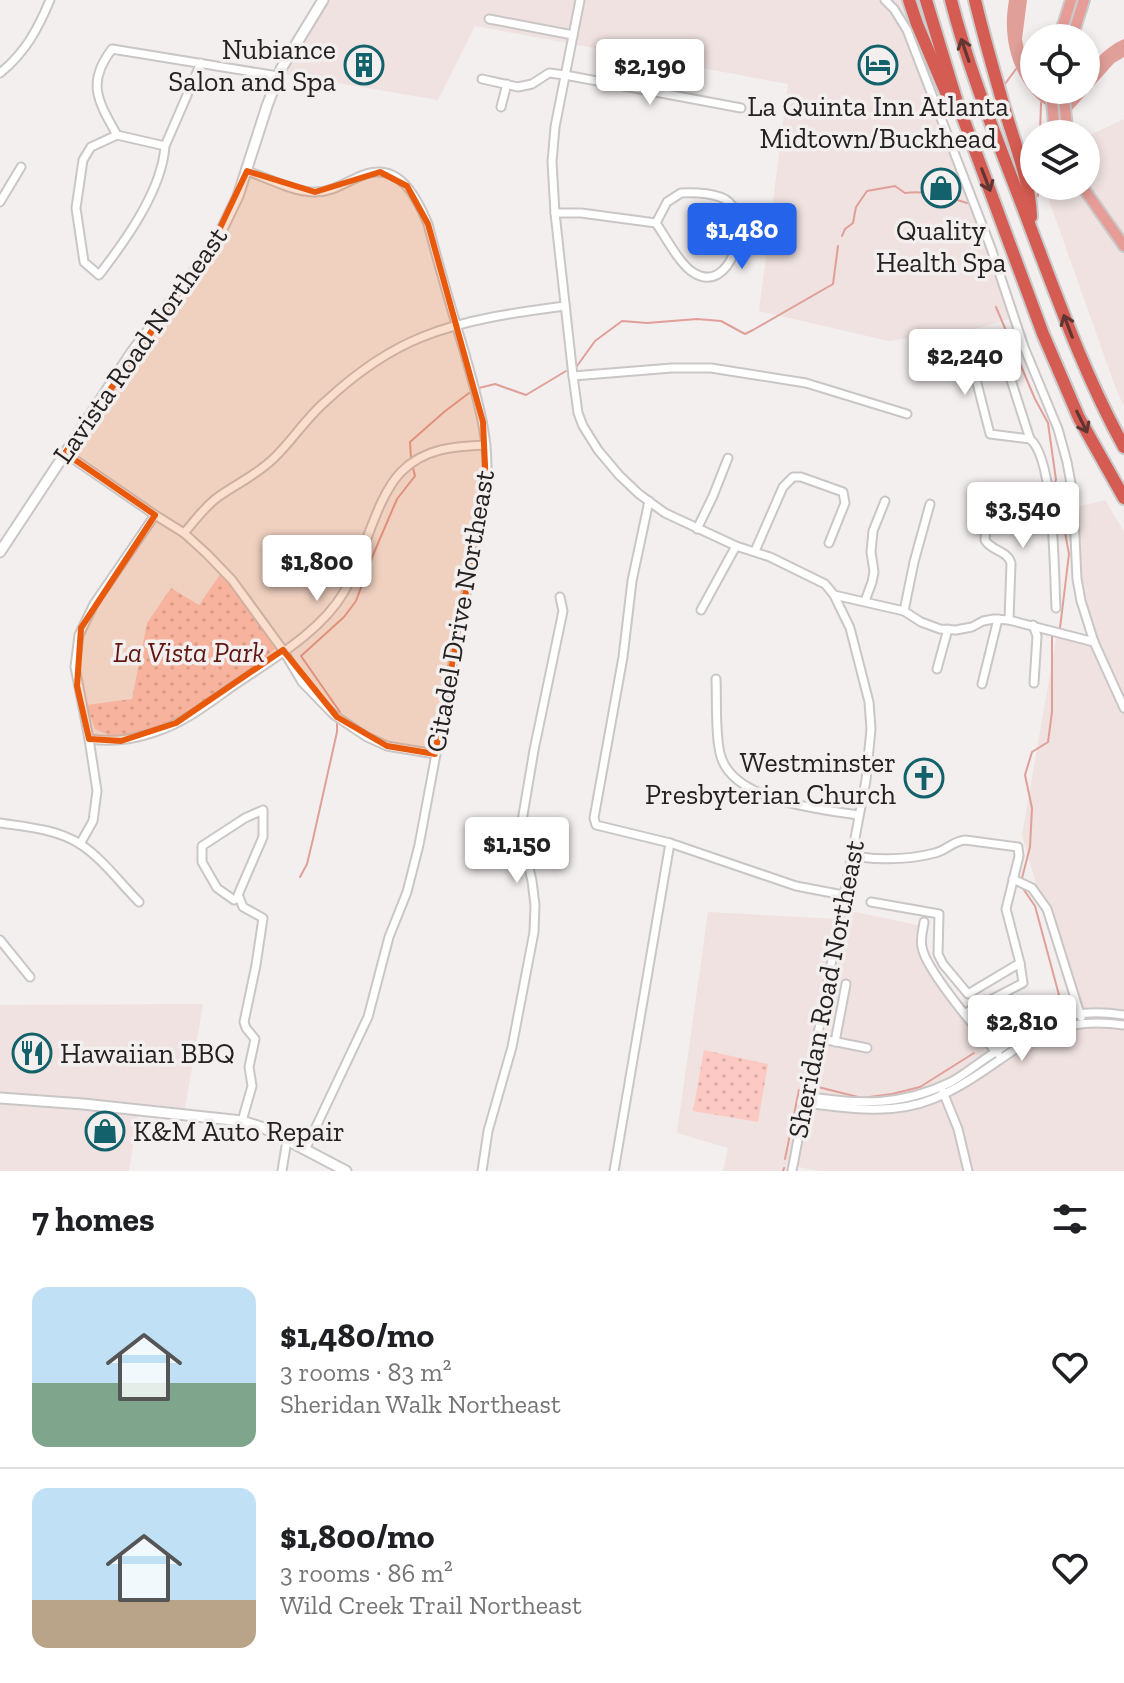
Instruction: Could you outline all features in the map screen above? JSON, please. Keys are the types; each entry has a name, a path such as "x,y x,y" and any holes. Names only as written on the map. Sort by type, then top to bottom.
{"highway":[{"path":"909,0 949,101 971,139"},
{"path":"926,0 971,139 1054,359 1079,418 1124,498"},
{"path":"951,0 982,99 1084,366 1124,447"},
{"path":"975,0 1030,202 1031,228"}],"main road":[{"name":"Lavista Road Northeast","path":"0,552 132,352 210,249 231,212 278,76 323,0"},
{"path":"1063,24 1071,0"},
{"path":"1076,24 1084,0"},
{"path":"1092,200 1124,246"},
{"path":"0,1098 242,1121 264,1128 346,1171"}],"street":[{"path":"0,73 27,46 50,0"},
{"path":"580,0 552,162 578,413 598,450 619,475 665,513 736,546 770,557 825,584 834,595 904,611 921,622 948,629 972,627 983,621 998,619 1094,642"},
{"path":"885,0 907,30 991,248 1024,347 1058,429 1073,494 1081,601 1094,642 1124,708"},
{"path":"489,19 573,35"},
{"path":"117,135 101,107 97,86 101,64 112,49 278,76"},
{"path":"165,146 117,135 91,147 83,160 76,208 84,262 99,275 121,246 151,195 164,159 165,146 201,63"},
{"path":"482,79 518,87 532,84 549,73 741,108"},
{"path":"501,107 507,84"},
{"path":"0,202 21,167"},
{"name":"Citadel Drive Northeast","path":"247,171 297,189 315,192 384,172 399,178 408,187 424,213 481,412 486,445 486,487 419,845 407,892 385,950 368,1017 305,1150"},
{"path":"555,213 581,213 656,223 695,274 713,276 728,265 738,222 727,200 681,193 667,202 656,223"},
{"path":"184,533 216,499 265,467 323,403 368,366 418,338 513,313 565,306"},
{"path":"937,349 969,352 1001,349 1030,439"},
{"path":"969,352 990,434 1030,439 1037,444 1049,494 1056,608"},
{"path":"573,376 711,368 806,383 907,414"},
{"path":"89,739 121,741 157,731 203,707 283,650 317,624 336,603 352,576 387,492 401,471 435,451 486,445"},
{"path":"65,453 184,533 226,573 283,650 302,682 334,715 387,746 435,754"},
{"path":"697,529 728,458"},
{"path":"755,551 783,487 793,477 843,492 845,503 829,543"},
{"path":"988,490 985,540 1010,558 1011,563 1009,620"},
{"path":"1029,494 1073,494"},
{"path":"649,501 632,581 618,686 594,818 596,825 670,843 796,886 843,895"},
{"path":"865,601 874,572 871,552 873,531 885,501"},
{"path":"904,611 930,504"},
{"path":"80,844 93,821 97,802 96,779 75,667 79,635 94,604 155,515"},
{"path":"701,610 736,546"},
{"name":"Sheridan Road Northeast","path":"792,1171 870,745 869,702 850,628 834,595"},
{"path":"482,1171 488,1131 512,1047 534,932 532,881 521,833 534,750 563,611 560,597"},
{"path":"982,684 998,619"},
{"path":"1033,625 1037,636 1034,683"},
{"path":"937,669 948,629"},
{"path":"716,679 720,753 732,777 756,791 791,803 858,815"},
{"path":"239,897 234,900 217,888 202,862 202,846 263,810 263,837 238,895 239,897 243,907 263,918 244,1022 255,1039 249,1067 252,1086 242,1121"},
{"path":"0,823 43,830 80,844 139,902"},
{"path":"851,856 910,858 938,852 956,841 1018,847 1019,856 1006,909 1023,983 965,1013"},
{"path":"614,1171 670,843"},
{"path":"1013,879 1032,888 1047,909 1082,1023"},
{"path":"871,902 939,914 938,954 968,994 1020,963"},
{"path":"938,932 923,926 921,945 926,961 998,1055"},
{"path":"0,940 30,977"},
{"path":"835,1042 846,984"},
{"path":"805,1099 866,1110 889,1109 932,1100 942,1090 968,1076 1022,1034 1043,1022 1080,1013 1124,1015"},
{"path":"998,1055 1047,1031 1082,1023 1124,1025"},
{"path":"817,1038 867,1048"},
{"path":"942,1090 958,1129 968,1171"},
{"path":"282,1171 287,1140"}],"highlighted area":[{"path":"247,171 315,192 380,172 407,186 428,224 483,422 486,487 435,754 387,746 337,717 283,650 176,723 121,741 89,739 77,686 81,628 155,515 65,453 210,249"}],"shaded area":[{"path":"327,0 903,0 973,210 1016,317 975,329 889,341 759,311 788,84 475,26 438,100 284,74 301,37"},
{"path":"1009,0 1027,0 1024,24 1020,24 1020,76 1009,44"},
{"path":"1124,39 1124,57 1100,79 1100,55"},
{"path":"1045,104 1077,104 1072,110 1061,111"},
{"path":"1124,119 1124,406 1049,200 1100,200 1100,130"},
{"path":"1105,500 1124,531 1124,1171 819,1171 794,1166 792,1171 723,1171 728,1148 677,1133 708,912 839,919 842,909 921,926 934,973 993,1058 1074,1015 1022,835 1057,634 1097,646 1077,582 1073,508"},
{"path":"203,1004 184,1114 139,1111 129,1171 0,1171 0,1005"}],"green space":[{"name":"La Vista Park","path":"221,573 275,649 251,670 235,678 185,715 134,735 115,738 95,729 86,705 132,699 147,623 171,588 199,605"},
{"path":"704,1050 768,1064 758,1122 693,1111"}],"waterway":[{"path":"1005,84 1016,69"},
{"path":"1040,120 1041,104"},
{"path":"842,236 853,223 856,207 867,191 895,186 905,193 929,193 967,203"},
{"path":"577,366 595,341 622,321 721,321 745,334 833,284 838,246"},
{"path":"996,307 1048,423 1056,480 1054,485"},
{"path":"479,388 495,384 526,395 566,371"},
{"path":"411,458 410,442 469,393"},
{"path":"340,712 301,656 344,617 356,601 397,499 415,476 413,468"},
{"path":"1059,500 1069,554 1060,628"},
{"path":"1022,878 1030,847 1032,808 1025,775 1032,752 1048,742 1052,712 1052,635"},
{"path":"300,877 307,864 337,723"},
{"path":"1000,1038 1012,1028 1055,1005 1059,995 1035,906 1022,887"},
{"path":"818,1087 862,1098 892,1094 920,1087 974,1053"},
{"path":"785,1159 799,1090"}],"place":[{"name":"Nubiance Salon and Spa","path":"364,65"},
{"name":"La Quinta Inn Atlanta Midtown/Buckhead","path":"878,65"},
{"name":"Quality Health Spa","path":"941,188"},
{"name":"Westminster Presbyterian Church","path":"924,778"},
{"name":"Hawaiian BBQ","path":"32,1053"},
{"name":"K&M Auto Repair","path":"105,1131"}]}
